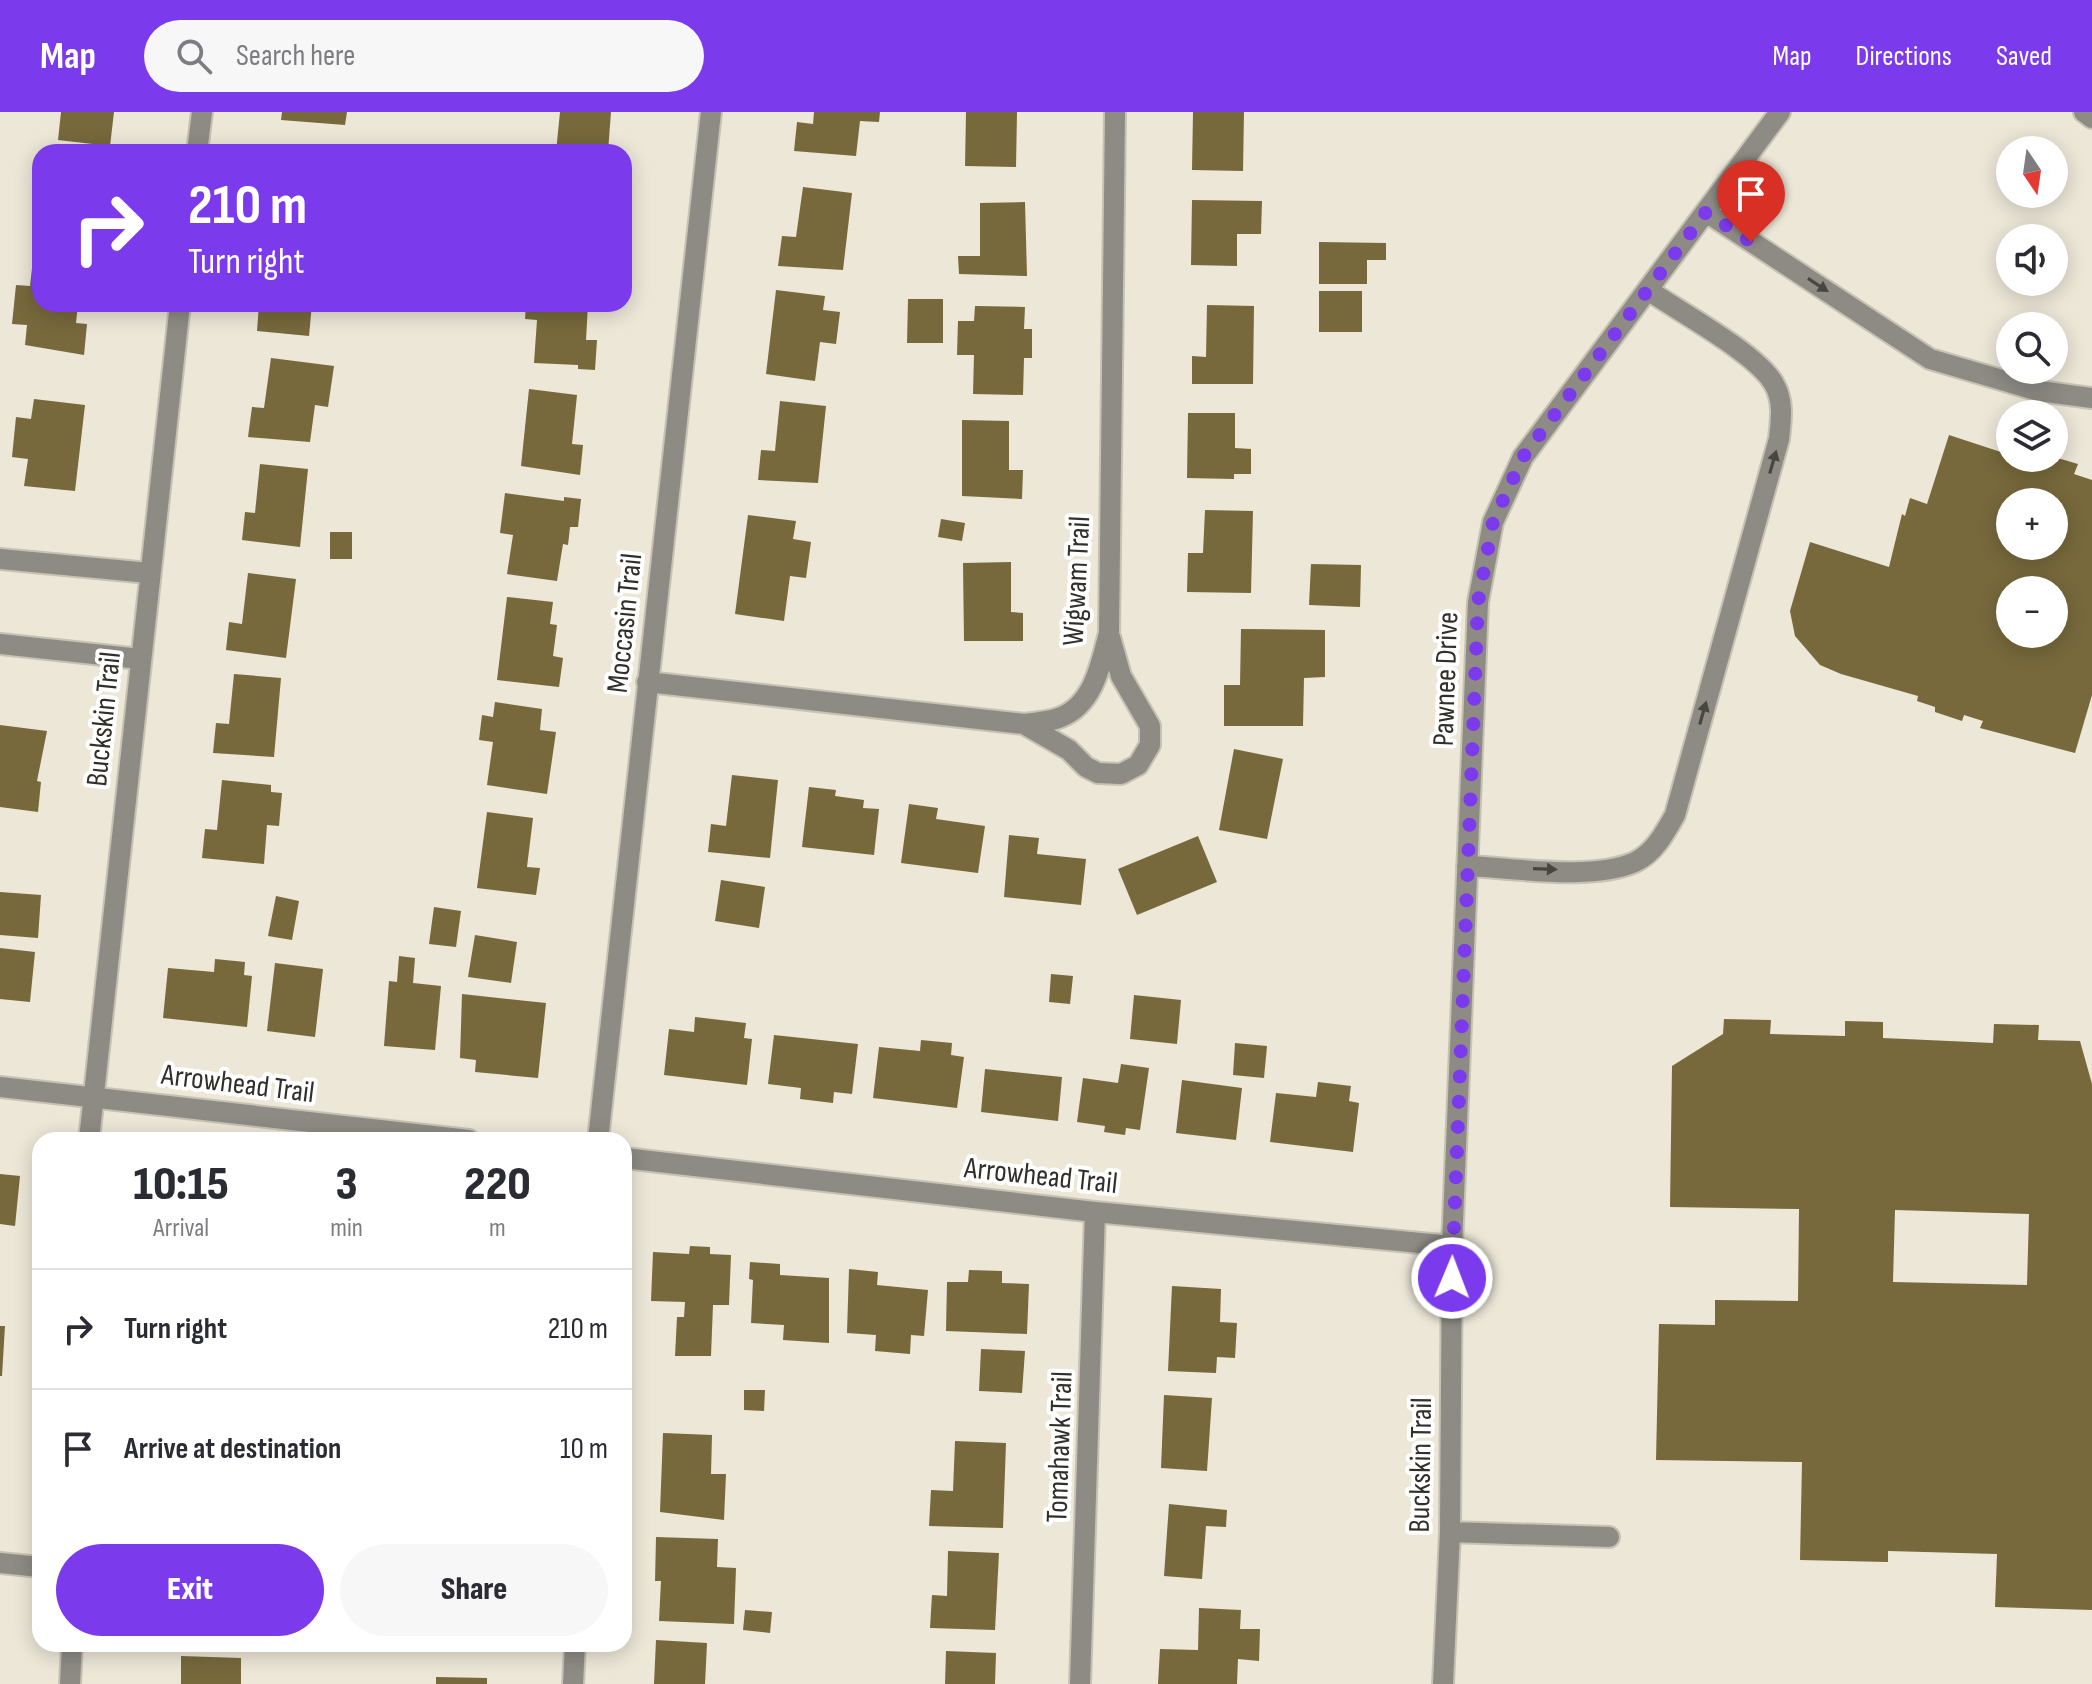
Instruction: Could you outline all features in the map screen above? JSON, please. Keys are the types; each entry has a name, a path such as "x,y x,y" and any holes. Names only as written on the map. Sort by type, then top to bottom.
{"street":[{"path":"198,144 202,112"},
{"name":"Moccasin Trail","path":"599,1132 711,112"},
{"name":"Wigwam Trail","path":"647,682 1024,724 1062,717 1084,701 1099,672 1109,633 1115,112"},
{"name":"Pawnee Drive","path":"1452,1246 1478,602 1493,522 1523,457 1780,112"},
{"path":"2084,112 2092,118"},
{"path":"1706,212 1930,359 2039,391 2092,398"},
{"path":"1467,866 1605,871 1637,861 1660,841 1675,815 1779,439 1782,406 1774,383 1754,362 1648,290"},
{"name":"Buckskin Trail","path":"90,1132 179,312"},
{"path":"0,559 149,573"},
{"path":"1024,724 1069,750 1086,767 1098,773 1121,774 1138,765 1150,745 1150,726 1121,676 1109,633"},
{"path":"0,644 140,659"},
{"name":"Arrowhead Trail","path":"0,1087 399,1132"},
{"name":"Arrowhead Trail","path":"632,1159 1095,1212 1452,1246"},
{"name":"Tomahawk Trail","path":"1080,1684 1095,1212"},
{"name":"Buckskin Trail","path":"1443,1684 1450,1532 1452,1246"},
{"path":"1450,1532 1609,1537"},
{"path":"0,1563 32,1566"},
{"path":"70,1684 72,1652"},
{"path":"573,1684 575,1652"}],"building":[{"path":"61,112 114,112 110,144 58,140"},
{"path":"282,112 347,112 345,125 281,120"},
{"path":"560,112 611,112 609,144 557,144"},
{"path":"814,112 880,112 879,122 860,121 856,156 794,151 797,122 813,124"},
{"path":"966,112 1017,112 1016,167 965,166"},
{"path":"1193,112 1244,112 1243,171 1192,170"},
{"path":"803,187 852,193 843,270 778,266 782,236 796,237"},
{"path":"1192,200 1262,201 1261,234 1237,234 1237,266 1191,265"},
{"path":"1025,202 1027,276 959,274 958,256 980,256 980,203"},
{"path":"1319,242 1386,243 1386,260 1367,260 1367,284 1319,284"},
{"path":"32,268 32,312 77,312 76,323 87,324 84,355 25,345 27,325 12,324 16,285 30,286"},
{"path":"776,290 825,296 823,310 840,312 836,344 820,342 815,381 766,374"},
{"path":"1319,291 1362,291 1362,332 1319,332"},
{"path":"908,299 943,299 943,343 907,343"},
{"path":"1207,305 1254,306 1253,384 1192,384 1192,356 1206,357"},
{"path":"975,306 1025,307 1024,329 1032,329 1032,358 1024,358 1023,395 973,394 974,355 957,355 958,321 974,321"},
{"path":"258,312 311,312 309,336 257,331"},
{"path":"525,312 588,312 586,340 597,340 595,370 578,369 578,365 534,363 537,320 525,319"},
{"path":"271,358 334,366 328,407 315,405 310,442 248,437 252,407 264,408"},
{"path":"529,389 577,395 572,444 583,445 580,475 521,466"},
{"path":"34,399 85,405 75,491 24,486 28,459 12,457 16,417 31,419"},
{"path":"780,401 826,406 818,483 758,480 761,450 775,451"},
{"path":"1188,413 1235,413 1235,448 1251,449 1251,474 1234,474 1234,479 1187,478"},
{"path":"962,420 1009,421 1009,470 1023,470 1022,499 962,496"},
{"path":"1949,435 1996,450 1996,472 2068,472 2068,461 2078,464 2074,474 2092,480 2092,695 2075,753 1980,728 1983,721 1964,715 1962,721 1935,712 1935,707 1917,701 1918,696 1841,674 1820,665 1795,636 1790,611 1810,542 1889,567 1902,514 1905,516 1910,498 1927,504"},
{"path":"260,464 308,469 300,547 242,540 245,512 255,513"},
{"path":"505,493 564,501 564,497 581,499 578,527 570,527 568,545 563,544 557,581 507,574 513,535 500,533"},
{"path":"1205,510 1253,511 1251,593 1187,592 1188,553 1203,553"},
{"path":"748,515 796,521 793,539 811,542 806,578 790,576 784,621 735,614"},
{"path":"941,519 965,523 962,541 938,537"},
{"path":"330,532 352,532 352,559 330,559"},
{"path":"1011,562 1011,612 1023,613 1023,641 964,641 963,563"},
{"path":"1311,564 1361,565 1360,607 1309,605"},
{"path":"248,573 296,579 286,658 226,650 229,622 242,624"},
{"path":"507,597 553,602 550,624 557,625 553,656 563,658 559,687 497,680"},
{"path":"1241,629 1325,630 1325,677 1304,678 1303,726 1224,726 1224,685 1240,685"},
{"path":"234,674 281,678 274,757 213,753 216,723 229,724"},
{"path":"495,702 542,709 540,730 556,732 547,794 487,785 493,742 479,740 482,715 493,717"},
{"path":"0,725 47,731 37,781 41,782 38,812 0,807"},
{"path":"1234,749 1283,759 1267,839 1219,830"},
{"path":"732,775 778,780 770,858 708,852 711,824 726,826"},
{"path":"222,780 271,785 271,792 282,793 279,826 267,825 264,864 202,858 205,829 217,830"},
{"path":"809,787 836,790 835,796 864,800 863,808 879,809 874,855 802,847"},
{"path":"909,804 938,808 936,819 985,826 978,873 901,863"},
{"path":"487,812 533,818 527,867 540,868 536,895 477,888"},
{"path":"1009,835 1039,838 1037,854 1086,859 1081,905 1004,897"},
{"path":"1198,836 1217,882 1137,915 1118,869"},
{"path":"721,880 765,887 759,928 715,921"},
{"path":"0,892 41,895 38,938 0,935"},
{"path":"276,896 299,901 292,940 268,936"},
{"path":"434,907 461,911 456,947 429,944"},
{"path":"475,935 517,942 511,983 468,977"},
{"path":"0,948 35,952 30,1002 0,999"},
{"path":"399,956 415,958 413,983 441,986 435,1050 384,1046 389,981 397,982"},
{"path":"215,959 245,962 244,975 252,976 247,1027 163,1018 168,968 214,972"},
{"path":"275,963 323,969 315,1037 267,1031"},
{"path":"1051,974 1073,976 1070,1004 1049,1002"},
{"path":"462,994 546,1003 538,1078 475,1072 476,1060 460,1058"},
{"path":"1134,995 1181,1000 1177,1044 1130,1039"},
{"path":"695,1017 746,1023 744,1038 752,1039 747,1085 664,1075 669,1029 694,1032"},
{"path":"1724,1019 1771,1020 1770,1034 1845,1036 1845,1021 1883,1022 1883,1038 1993,1043 1994,1024 2039,1025 2038,1040 2080,1041 2092,1084 2092,1610 1995,1607 1997,1554 1888,1551 1888,1562 1800,1560 1802,1462 1656,1460 1659,1324 1715,1325 1715,1300 1798,1301 1799,1209 1670,1207 1672,1066 1723,1034","holes":["1895,1210 2029,1214 2027,1285 1893,1282"]},
{"path":"774,1035 858,1044 852,1094 834,1092 833,1103 800,1099 801,1088 768,1084"},
{"path":"921,1040 952,1043 951,1055 964,1057 957,1108 873,1098 879,1047 920,1051"},
{"path":"1235,1043 1267,1046 1264,1078 1233,1075"},
{"path":"1121,1064 1149,1068 1140,1130 1126,1128 1125,1135 1104,1132 1105,1126 1077,1122 1083,1078 1118,1083"},
{"path":"985,1069 1062,1077 1058,1121 981,1112"},
{"path":"1182,1080 1242,1088 1236,1140 1176,1133"},
{"path":"1318,1082 1351,1086 1349,1101 1359,1103 1353,1152 1270,1142 1276,1093 1316,1097"},
{"path":"0,1174 20,1176 15,1226 0,1224"},
{"path":"690,1246 710,1247 710,1254 731,1255 729,1305 713,1305 711,1356 675,1356 677,1317 684,1317 685,1302 651,1301 653,1252 689,1254"},
{"path":"750,1262 780,1264 780,1275 829,1278 829,1343 783,1340 784,1325 751,1323 753,1280 749,1279"},
{"path":"849,1269 878,1272 877,1285 928,1290 924,1336 911,1335 910,1354 875,1351 876,1335 847,1333"},
{"path":"969,1270 1002,1271 1002,1283 1029,1284 1027,1334 946,1331 947,1282 968,1282"},
{"path":"1172,1286 1221,1289 1220,1322 1237,1323 1235,1358 1217,1357 1216,1373 1168,1371"},
{"path":"0,1326 5,1326 2,1376 0,1376"},
{"path":"981,1349 1025,1351 1022,1393 979,1391"},
{"path":"744,1390 765,1390 764,1411 744,1410"},
{"path":"1164,1395 1212,1398 1207,1471 1161,1468"},
{"path":"663,1433 712,1435 711,1474 726,1474 724,1520 660,1512"},
{"path":"955,1441 1006,1443 1003,1528 929,1526 931,1490 953,1491"},
{"path":"1169,1504 1227,1510 1226,1527 1206,1526 1202,1579 1164,1576"},
{"path":"656,1537 718,1539 717,1567 736,1568 734,1624 659,1621 661,1581 655,1581"},
{"path":"948,1551 999,1553 995,1630 930,1628 932,1595 947,1596"},
{"path":"1199,1608 1241,1610 1240,1629 1260,1629 1259,1661 1238,1659 1237,1684 1158,1684 1160,1649 1198,1650"},
{"path":"745,1610 772,1612 770,1633 743,1630"},
{"path":"656,1640 707,1643 705,1684 654,1684"},
{"path":"946,1651 996,1653 995,1684 945,1684"},
{"path":"181,1656 241,1658 241,1684 181,1684"},
{"path":"436,1677 487,1678 487,1684 436,1684"}],"route":[{"path":"1452,1278 1478,602 1493,522 1523,457 1706,212 1751,242"}]}
